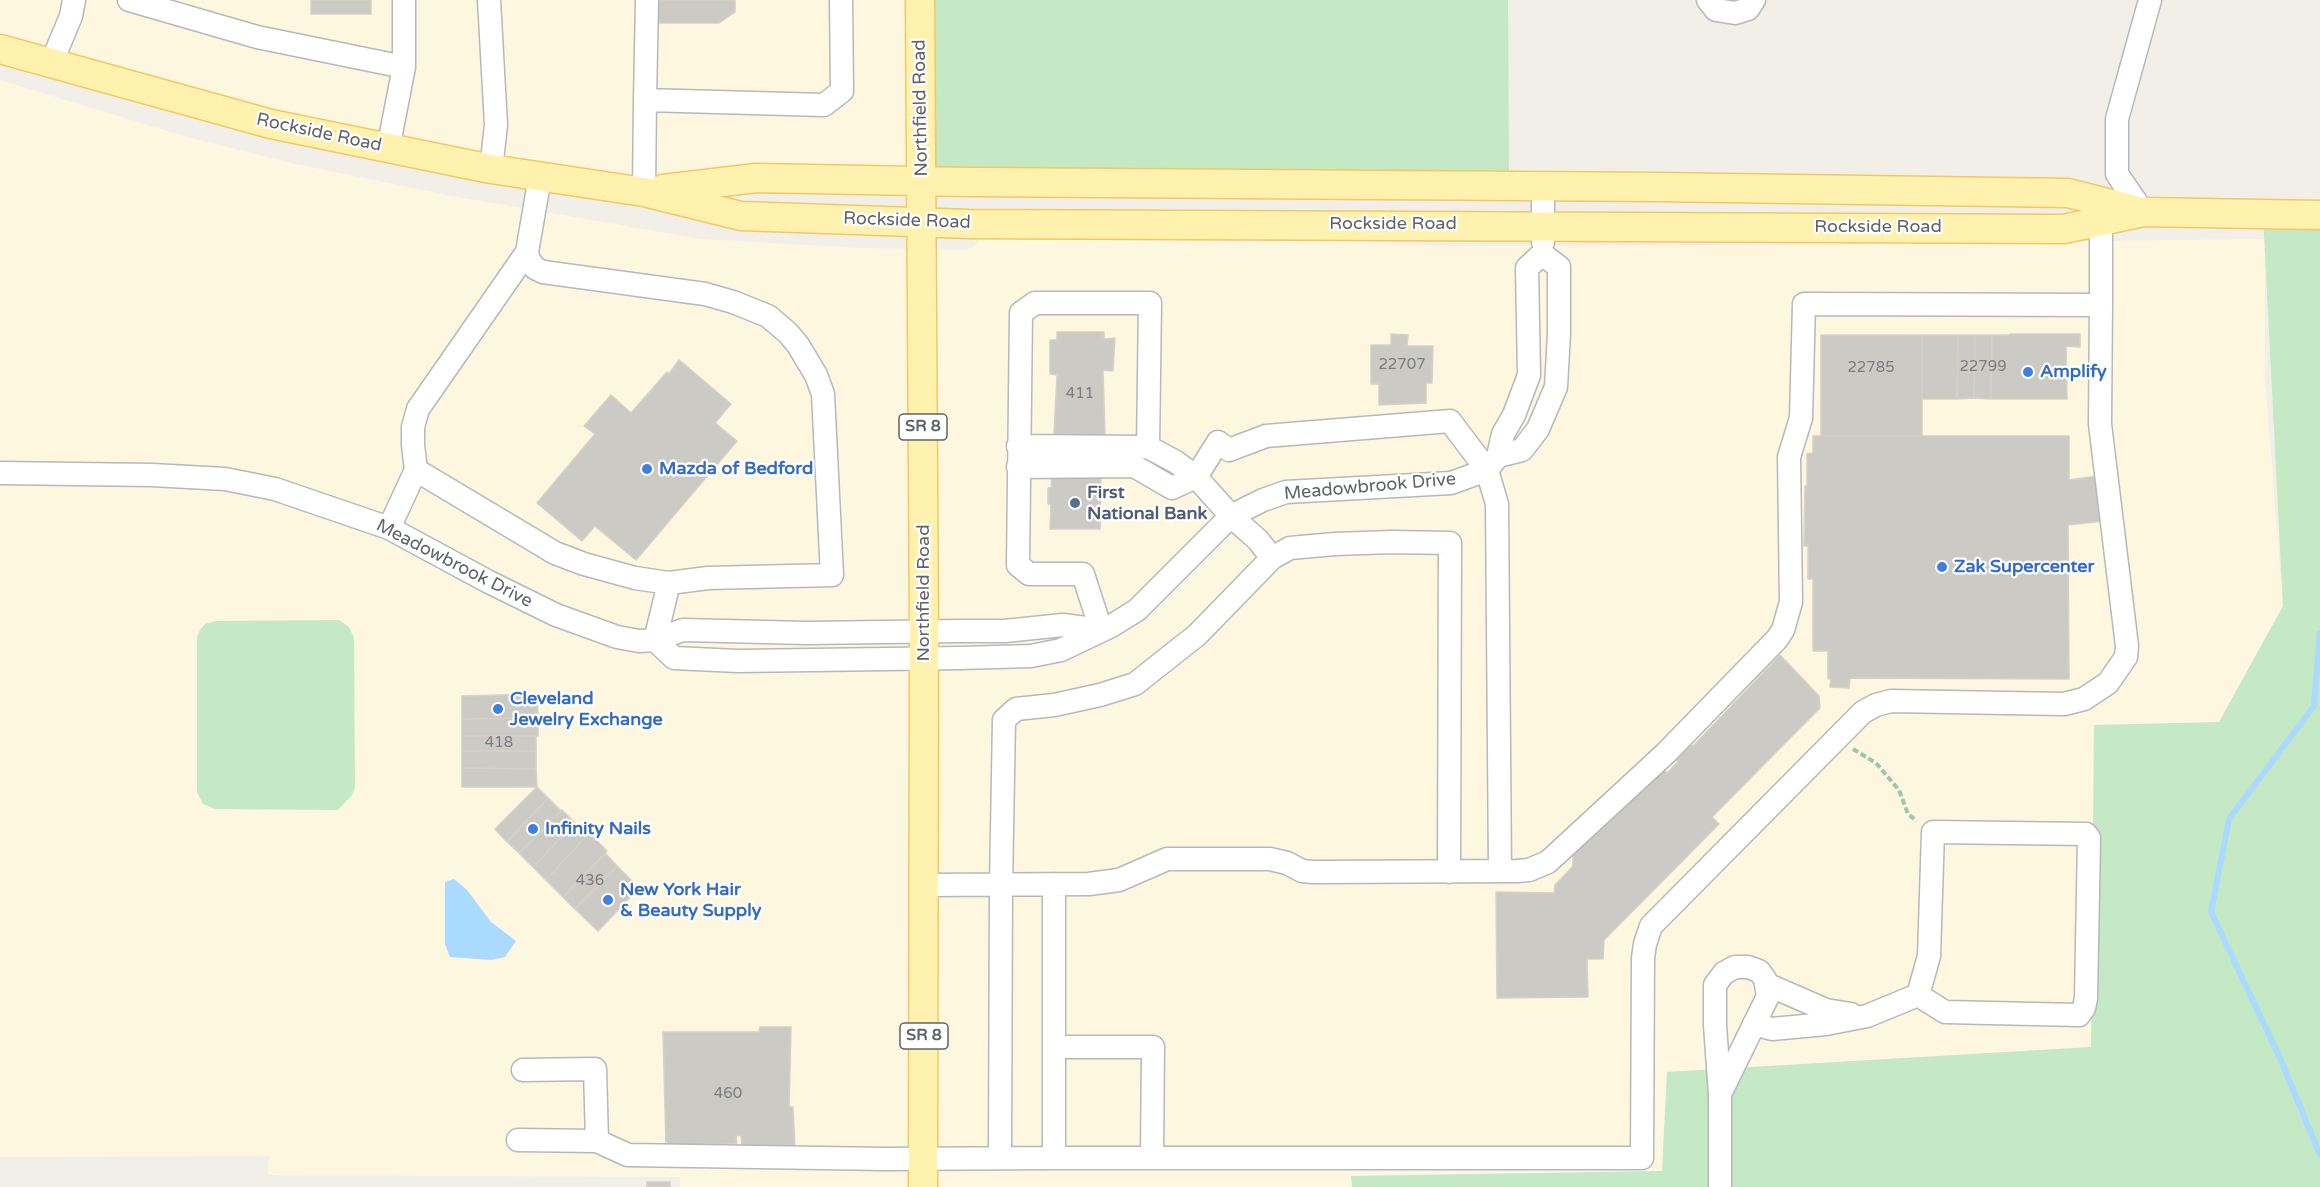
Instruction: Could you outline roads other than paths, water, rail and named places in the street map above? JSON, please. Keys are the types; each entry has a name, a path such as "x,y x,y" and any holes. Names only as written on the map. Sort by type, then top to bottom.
{"main road":[{"name":"Northfield Road","path":"920,0 923,222 923,1187"},
{"name":"Rockside Road","path":"0,49 271,124 491,169 644,192 741,216 970,224 2064,229 2143,212 2320,215"},
{"name":"Rockside Road","path":"644,192 756,178 2068,193 2143,212"}],"street":[{"path":"51,64 71,16 74,0"},
{"path":"129,0 257,37 404,67"},
{"path":"388,149 404,67 404,0"},
{"path":"489,0 496,125 491,169"},
{"path":"644,192 647,0"},
{"path":"645,100 824,105 842,91 840,0"},
{"path":"1708,0 1716,10 1735,13 1748,9 1754,0"},
{"path":"2143,212 2117,174 2117,119 2150,0"},
{"path":"416,470 555,552 635,578 669,583 708,578 832,575 823,394 816,375 789,333 768,316 705,294 543,272 535,268 527,252 540,177"},
{"path":"1500,871 1497,504 1493,463 1529,375 1527,268 1542,254 1543,186"},
{"path":"518,1140 597,1141 628,1155 924,1158 1642,1158 1643,958 1651,926 1863,712 1891,701 2064,704 2084,699 2108,683 2126,657 2127,646 2100,424 2101,220"},
{"path":"389,528 416,470 412,445 413,427 418,409 527,252"},
{"name":"Meadowbrook Drive","path":"656,640 674,658 738,661 1031,656 1061,650 1137,610 1231,516 1265,499 1286,492 1451,483 1522,450 1538,429 1556,387 1559,267 1542,254"},
{"path":"1101,630 1083,574 1029,574 1018,565 1021,313 1035,303 1150,303 1148,447"},
{"path":"924,885 1089,884 1119,880 1167,859 1270,859 1287,863 1302,871 1312,872 1529,870 1548,862 1666,753 1777,639 1783,630 1791,602 1789,457 1802,418 1804,304 2101,305"},
{"path":"1018,457 1134,466 1172,488 1197,477 1218,442 1229,450 1266,436 1450,421 1493,463"},
{"path":"1018,457 1148,447 1176,462 1197,477 1231,516 1258,540 1272,558"},
{"name":"Meadowbrook Drive","path":"0,473 225,479 275,489 389,528 556,615 617,638 639,641 656,640 683,630 806,633 1005,631 1064,625 1101,630"},
{"path":"1000,1158 1000,885 1004,720 1016,709 1065,703 1135,684 1197,635 1272,558 1290,548 1392,542 1450,543 1449,872"},
{"path":"656,640 669,583"},
{"path":"1933,832 2086,834 2089,838 2086,893 2086,998 2084,1008 2079,1015 1945,1012 1918,995 1929,956 1933,832"},
{"path":"1054,884 1054,1158"},
{"path":"1720,1094 1768,996 1766,984 1759,971 1748,967 1735,967 1724,974 1715,985 1715,1025 1720,1094 1720,1187"},
{"path":"1766,984 1826,1010 1867,1016"},
{"path":"1754,1024 1772,1029 1826,1024 1867,1016 1918,995"},
{"path":"1054,1047 1153,1047 1152,1158"},
{"path":"523,1070 595,1069 597,1141"}],"water":[{"path":"454,879 467,890 491,922 516,941 505,957 491,960 450,957 445,944 445,882"}],"waterway":[{"path":"2320,633 2314,706 2229,819 2211,912 2281,1060 2320,1155"}],"place":[{"name":"Amplify","path":"2028,372"},
{"name":"Mazda of Bedford","path":"647,469"},
{"name":"First National Bank","path":"1075,503"},
{"name":"Zak Supercenter","path":"1942,567"},
{"name":"Cleveland Jewelry Exchange","path":"498,709"},
{"name":"Infinity Nails","path":"533,829"},
{"name":"New York Hair & Beauty Supply","path":"608,900"}]}
